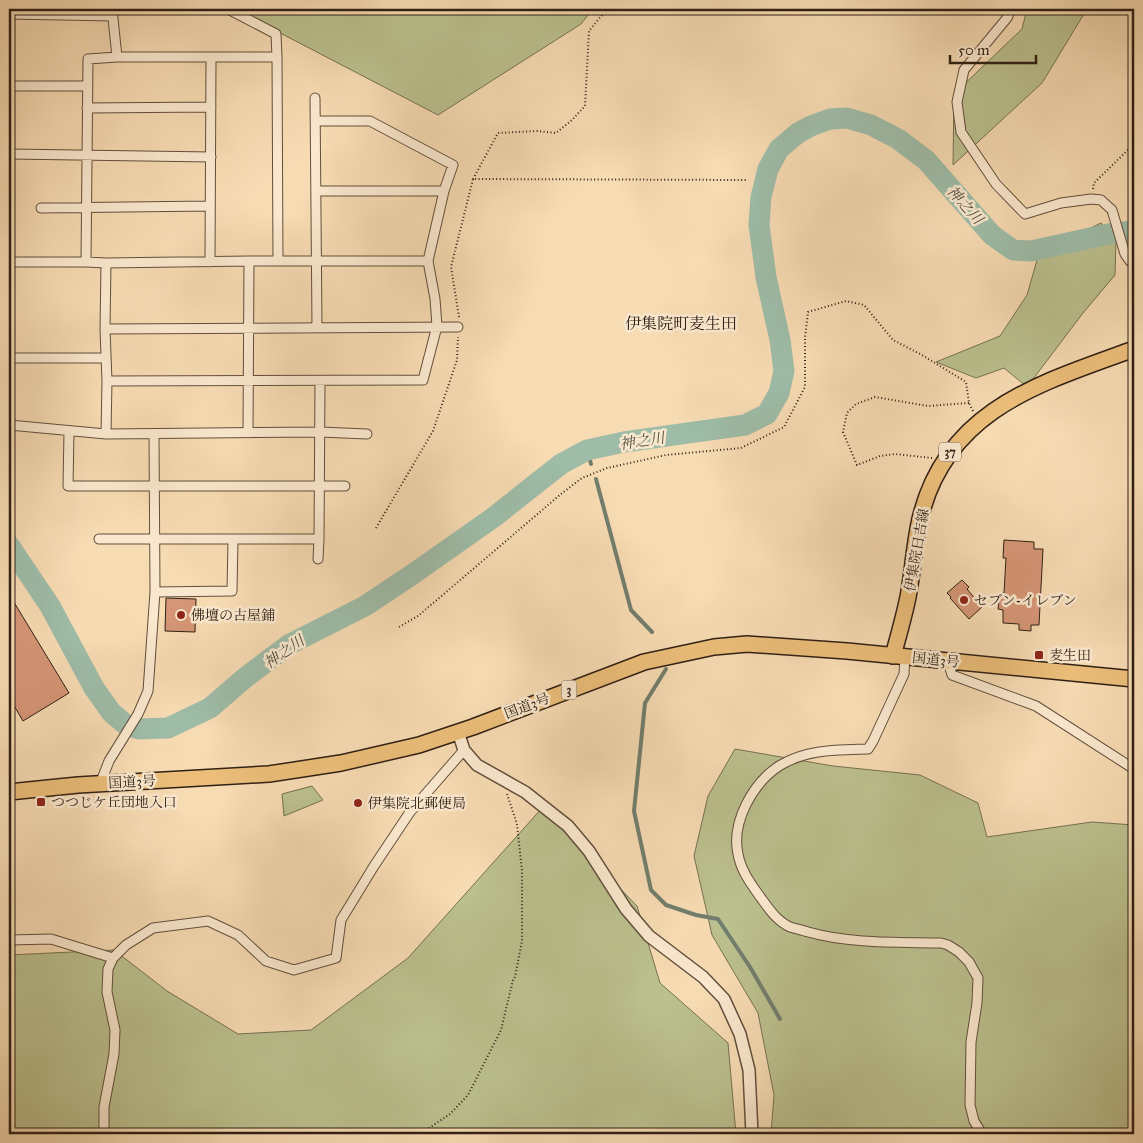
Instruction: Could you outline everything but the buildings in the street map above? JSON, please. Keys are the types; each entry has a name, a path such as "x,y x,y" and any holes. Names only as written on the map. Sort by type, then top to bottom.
{"main road":[{"name":"伊集院日吉線","path":"899,657 921,516 935,477 944,459 978,422 1007,401 1076,371 1134,349"},
{"name":"国道3号","path":"9,792 100,784 259,775 341,763 419,745 644,662 706,648 748,644 1134,680"}],"street":[{"path":"228,9 276,34 278,261"},
{"path":"1011,9 1007,18 964,70 957,102 961,132 996,184 1024,214 1061,202 1101,200 1112,210 1125,254 1134,263"},
{"path":"9,14 112,12 118,57"},
{"path":"86,262 88,59 118,57 277,57"},
{"path":"210,262 211,58"},
{"path":"9,86 87,86"},
{"path":"315,98 317,327"},
{"path":"87,108 211,108"},
{"path":"107,380 423,380 438,326 428,260 444,191 453,165 370,121 316,121"},
{"path":"9,154 211,157"},
{"path":"316,191 444,191"},
{"path":"41,208 210,206"},
{"path":"9,262 428,260"},
{"path":"248,433 249,261"},
{"path":"106,263 104,329 107,380 106,434"},
{"path":"104,329 458,327"},
{"path":"9,358 105,358"},
{"path":"318,559 320,381"},
{"path":"9,425 106,434 320,432 367,434"},
{"path":"69,431 68,486 345,486"},
{"path":"100,784 109,761 138,714 148,691 155,592 154,434"},
{"path":"99,540 319,539"},
{"path":"155,592 232,591 234,540"},
{"path":"899,657 904,674 868,749 818,751 780,766 763,779 750,797 738,825 737,853 746,877 774,915 790,926 830,938 941,943 959,952 968,962 978,978 978,1003 971,1042 970,1105 974,1121 982,1134"},
{"path":"948,662 952,675 1036,706 1134,768"},
{"path":"458,732 464,750 477,765 526,792 568,826 589,851 626,909 649,936 703,977 724,999 740,1034 749,1070 752,1134"},
{"path":"104,1134 104,1107 114,1054 115,1038 107,992 108,969 113,958 126,945 153,928 208,921 238,935 266,961 294,970 336,958 341,920 374,866 410,812 464,750"},
{"path":"9,940 51,939 113,958"}],"path":[{"path":"376,528 433,431 457,360 459,310 451,267 473,179 498,133 537,131 556,133 585,106 589,31 606,9"},
{"path":"1091,199 1094,183 1134,144"},
{"path":"473,179 747,180"},
{"path":"399,627 418,616 582,478 607,468 666,455 741,448 784,427 805,387 805,338 808,312 846,301 864,305 893,340 966,382 969,403 978,422"},
{"path":"944,459 895,454 880,456 857,465 843,432 847,413 856,404 875,397 928,406 969,403"},
{"path":"349,1134 426,1130 450,1114 468,1095 501,1030 522,941 522,871 517,824 510,801 498,778"}],"green space":[{"path":"234,9 593,9 581,24 438,115"},
{"path":"1027,9 1087,9 1042,83 953,165 954,94 1022,29"},
{"path":"1101,223 1116,240 1115,275 1083,313 1027,387 1004,368 976,378 936,362 1000,336 1027,295 1039,253"},
{"path":"735,749 833,766 920,775 978,803 987,837 1092,822 1134,825 1134,1134 771,1134 774,1095 758,1013 712,935 694,856 708,796"},
{"path":"312,786 323,800 284,816 282,794"},
{"path":"542,808 637,906 660,983 728,1043 736,1134 9,1134 9,955 114,950 167,991 238,1034 311,1030 408,958"}],"waterway":[{"name":"神之川","path":"9,545 50,606 94,688 111,712 126,725 139,729 168,728 210,708 246,677 290,644 365,606 494,517 561,464 587,450 624,442 745,425 767,414 779,393 784,371 780,340 766,277 759,225 761,197 768,169 779,149 798,133 811,126 830,119 847,118 871,125 898,139 926,160 992,235 1013,250 1031,251 1113,233 1134,231"},
{"path":"587,450 591,464"},
{"path":"596,479 631,610 652,632"},
{"path":"666,669 645,703 634,811 651,890 666,905 696,915 718,919 750,967 780,1019"}],"place":[{"name":"セブン-イレブン","path":"964,600"},
{"name":"佛壇の古屋鋪","path":"181,615"},
{"name":"麦生田","path":"1039,655"},
{"name":"つつじケ丘団地入口","path":"41,802"},
{"name":"伊集院北郵便局","path":"358,803"}],"district":[{"name":"伊集院町麦生田","path":"681,323"}]}
